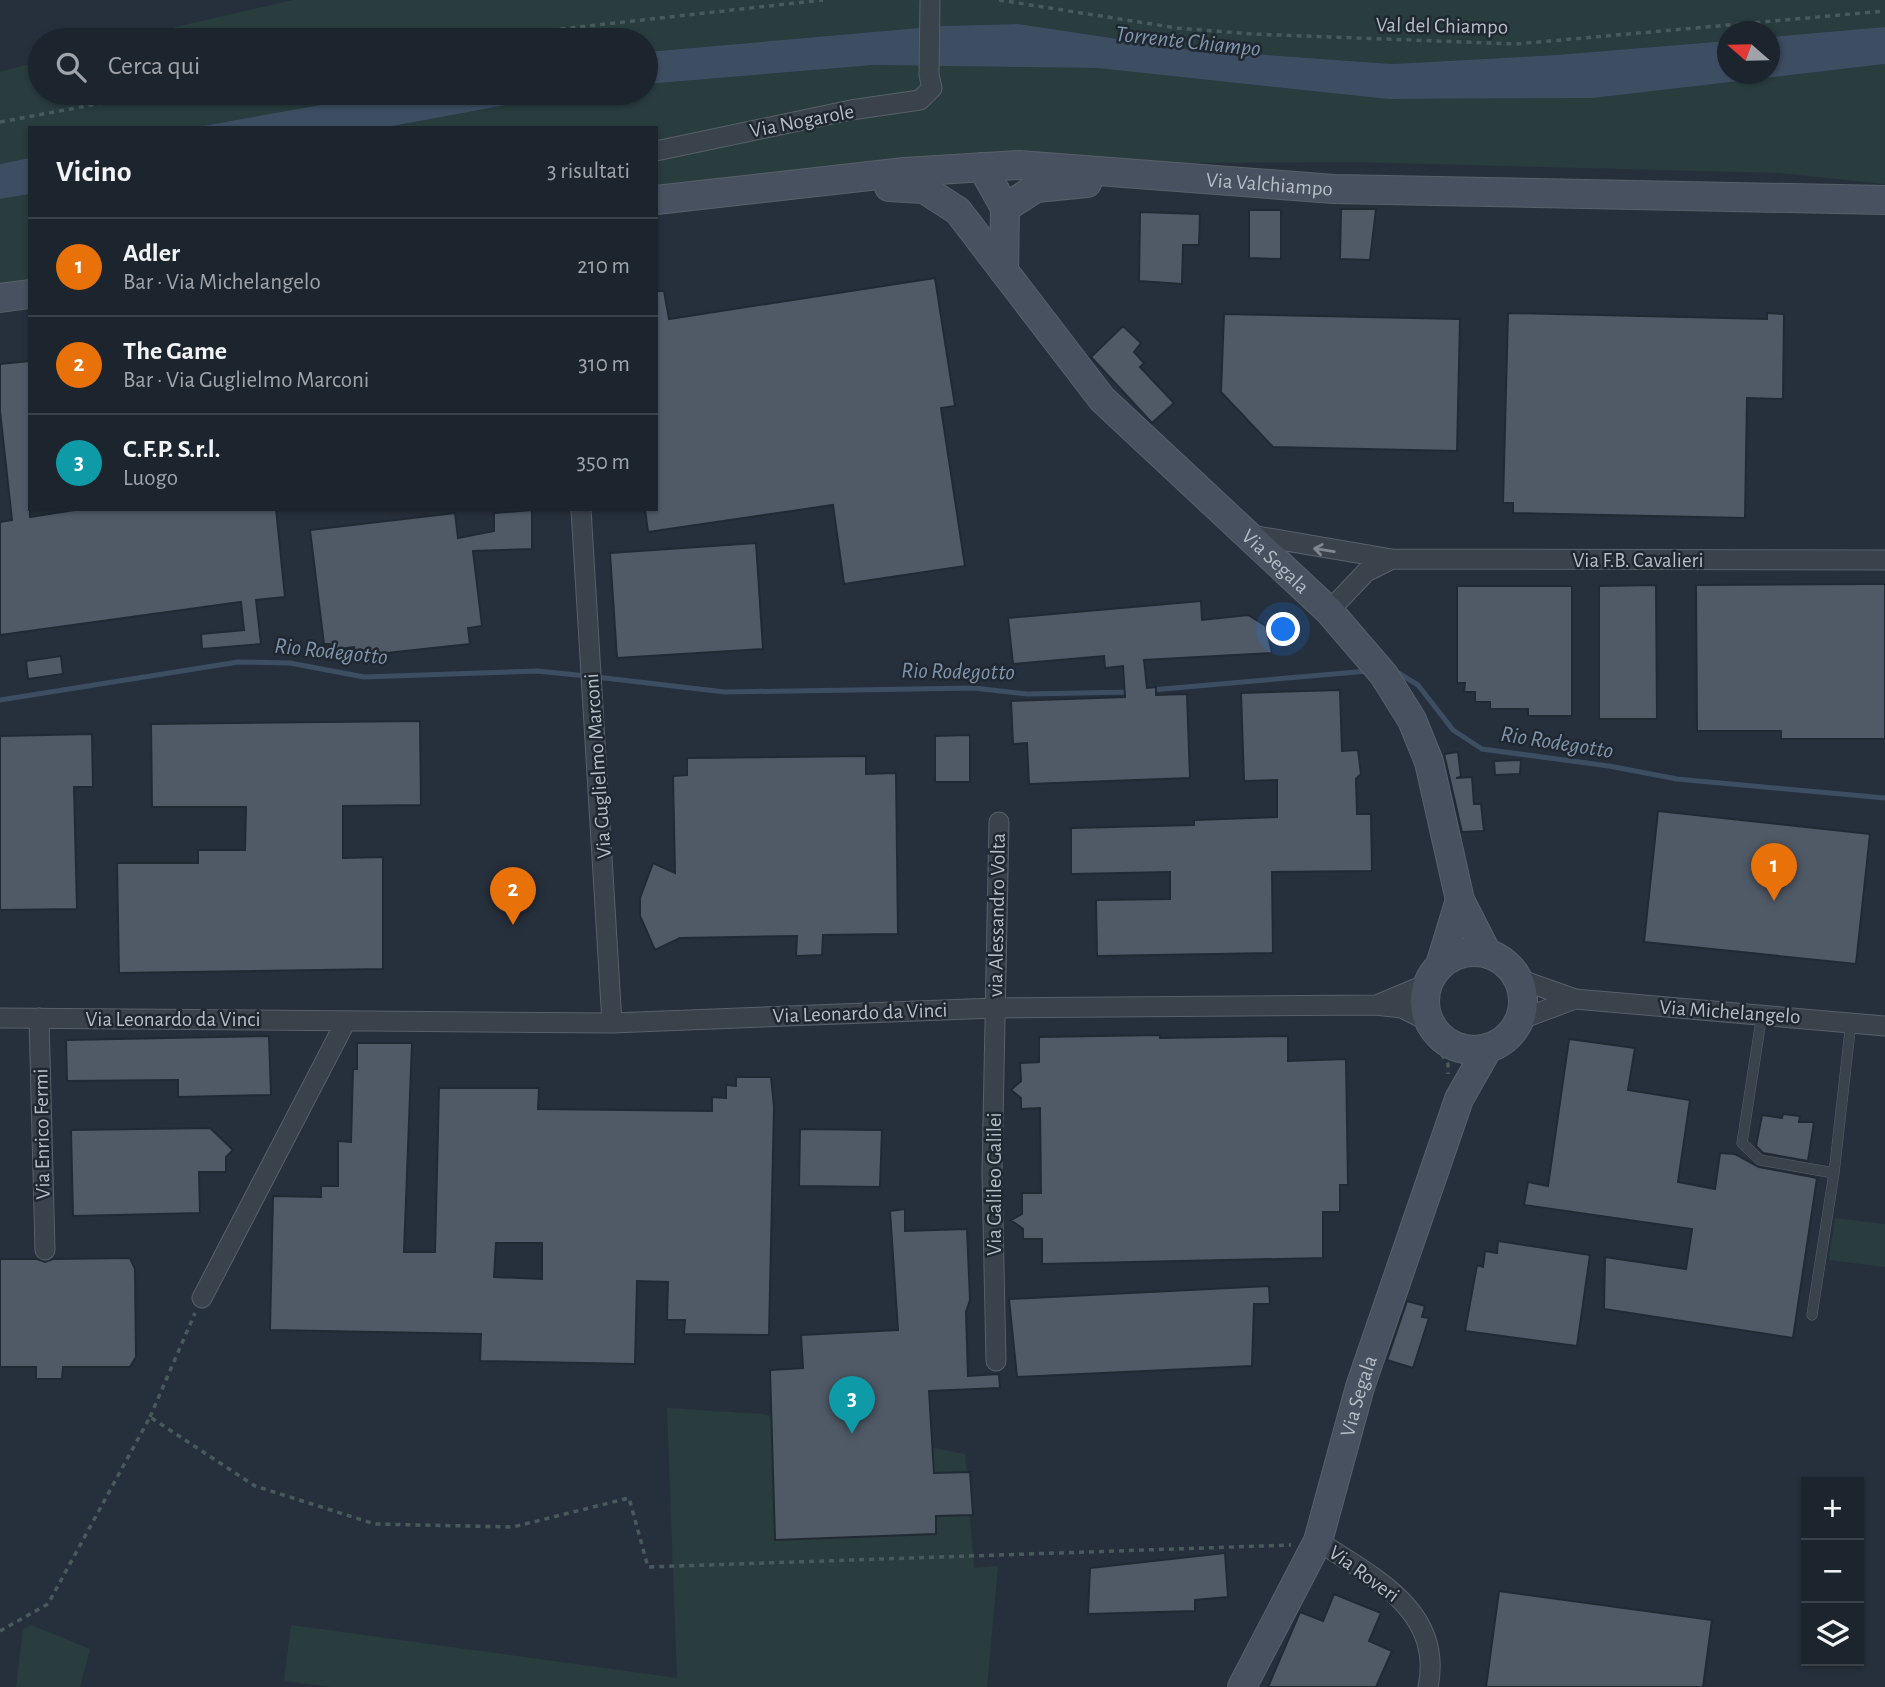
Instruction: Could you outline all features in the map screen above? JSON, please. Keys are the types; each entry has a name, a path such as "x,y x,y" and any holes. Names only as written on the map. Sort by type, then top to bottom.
{"street":[{"name":"Via Nogarole","path":"658,151 851,110 920,100 932,88 929,75 930,0"},
{"name":"Via Valchiampo","path":"658,200 1019,164 1334,189 1885,200"},
{"path":"982,167 1005,208 1004,271"},
{"path":"967,224 982,167"},
{"path":"1005,208 1036,188 1162,175"},
{"name":"Via Segala","path":"803,184 924,188 942,198 967,224 1102,399 1251,535 1329,611 1384,675 1412,720 1429,762 1460,900 1487,953 1506,963 1519,979"},
{"path":"0,298 28,294"},
{"name":"Via Guglielmo Marconi","path":"582,511 612,1023"},
{"name":"Via F.B. Cavalieri","path":"1251,535 1391,559 1885,560"},
{"path":"1329,611 1366,572 1391,559"},
{"name":"via Alessandro Volta","path":"994,1008 999,822"},
{"name":"Via Segala","path":"1453,1088 1424,997 1460,900"},
{"path":"1434,974 1454,955 1470,951 1487,953"},
{"name":"Via Leonardo da Vinci","path":"1374,1005 1434,974"},
{"path":"1519,979 1523,993 1520,1020"},
{"name":"Via Michelangelo","path":"1519,979 1575,999 1885,1026"},
{"name":"Via Michelangelo","path":"1520,1020 1575,999"},
{"name":"Via Leonardo da Vinci","path":"0,1018 612,1023 994,1008 1374,1005 1402,1008 1436,1034"},
{"name":"Via Galileo Galilei","path":"994,1008 992,1172 996,1361"},
{"name":"Via Enrico Fermi","path":"39,1018 45,1250"},
{"name":"Via Segala","path":"1242,1687 1318,1541 1360,1387 1453,1088 1488,1048 1507,1037 1520,1020"},
{"path":"202,1298 346,1021"},
{"path":"1436,1034 1463,1049 1488,1048"},
{"name":"Via Roveri","path":"1318,1541 1402,1599 1419,1622 1429,1645 1428,1687"}],"lane":[{"path":"1762,1014 1742,1143 1760,1160 1834,1172"},
{"path":"1812,1315 1834,1172 1851,1022"}],"path":[{"path":"570,28 823,0"},
{"name":"Val del Chiampo","path":"999,0 1177,28 1328,39 1516,44 1885,11"},
{"path":"0,121 89,105"},
{"path":"1436,1034 1448,1064 1453,1088"},
{"path":"0,1631 48,1604 150,1417 202,1298"},
{"path":"150,1417 255,1486 375,1524 513,1527 629,1498 648,1567 1297,1545 1291,1556"}],"green space":[{"path":"293,0 1885,0 1885,27 1780,36 1780,21 1717,21 1717,42 1556,55 1393,64 1185,49 1018,24 942,26 658,51 658,28 171,28"},
{"path":"28,64 28,105 320,105 202,126 28,126 28,158 0,164 0,72"},
{"path":"1885,64 1885,184 1779,173 1355,162 925,164 658,201 658,126 394,126 506,105 658,105 658,83 874,65 1097,68 1388,99 1593,98 1717,84 1780,84 1780,76"},
{"path":"28,194 28,296 0,300 0,199"},
{"path":"1835,1218 1885,1224 1885,1267 1829,1260"},
{"path":"667,1408 762,1414 965,1454 974,1568 998,1566 987,1687 331,1687 284,1681 291,1625 677,1678"},
{"path":"31,1625 90,1649 80,1687 16,1687 23,1629"}],"water":[{"path":"1018,24 1185,49 1392,64 1556,55 1717,42 1717,84 1593,98 1388,99 1097,68 874,65 658,83 658,51 942,26"},
{"path":"1885,27 1885,64 1780,76 1780,36"},
{"path":"320,105 506,105 393,126 202,126"},
{"path":"28,158 28,194 0,199 0,164"}],"building":[{"path":"1341,209 1376,209 1370,260 1340,259"},
{"path":"1249,210 1281,210 1281,259 1249,258"},
{"path":"1140,212 1200,214 1199,245 1183,245 1182,284 1139,281"},
{"path":"935,278 955,406 941,408 965,566 844,584 833,505 648,532 645,511 658,511 658,291 664,291 669,319"},
{"path":"1508,313 1767,319 1767,313 1784,314 1783,399 1747,398 1745,518 1513,513 1513,503 1503,503"},
{"path":"1224,314 1460,319 1457,451 1273,447 1221,392"},
{"path":"1123,326 1141,343 1134,352 1144,363 1140,367 1174,403 1152,423 1091,357"},
{"path":"28,361 30,517 68,511 276,511 285,597 256,600 261,644 202,649 201,634 244,630 241,602 0,635 0,522 12,520 0,411 0,364"},
{"path":"532,511 532,549 473,551 482,626 468,628 470,644 377,654 376,651 355,653 354,647 331,650 330,644 324,644 310,530 455,513 458,538 494,531 494,513"},
{"path":"756,543 763,649 617,658 610,553"},
{"path":"1885,584 1885,739 1781,739 1781,731 1697,731 1696,585"},
{"path":"1656,585 1657,719 1599,719 1599,586"},
{"path":"1457,586 1572,586 1572,716 1528,716 1528,709 1490,709 1490,702 1475,702 1475,692 1464,692 1465,683 1457,683"},
{"path":"1201,601 1202,620 1248,615 1266,626 1272,653 1144,660 1147,688 1156,687 1156,695 1187,694 1190,778 1029,784 1027,743 1013,744 1011,701 1125,697 1123,666 1105,668 1104,656 1013,664 1008,618"},
{"path":"61,656 63,674 28,679 26,661"},
{"path":"1340,690 1342,751 1358,750 1361,774 1356,779 1357,814 1371,814 1372,871 1272,872 1273,953 1097,956 1096,900 1170,899 1170,872 1071,874 1071,828 1194,825 1194,820 1277,817 1277,780 1244,781 1241,693"},
{"path":"420,721 421,805 343,806 343,858 383,857 383,969 119,973 117,863 198,863 198,850 245,850 246,807 152,807 151,724"},
{"path":"92,734 93,787 74,787 77,909 0,910 0,736"},
{"path":"970,735 970,782 935,782 935,736"},
{"path":"1458,752 1461,777 1456,778 1472,777 1474,804 1481,804 1484,831 1462,832 1444,754"},
{"path":"866,756 866,774 896,773 898,934 823,935 822,955 796,956 797,936 680,938 655,950 640,916 640,898 653,863 675,873 673,776 687,775 687,758"},
{"path":"1521,760 1520,774 1495,775 1494,761"},
{"path":"1658,811 1870,834 1856,964 1644,942"},
{"path":"1160,1035 1160,1038 1288,1036 1288,1061 1346,1059 1348,1185 1340,1185 1340,1212 1323,1212 1323,1258 1042,1264 1042,1239 1023,1239 1023,1229 1011,1220 1022,1214 1022,1193 1041,1193 1040,1108 1021,1109 1021,1098 1011,1090 1021,1081 1020,1063 1039,1062 1039,1037"},
{"path":"269,1036 271,1095 178,1097 178,1080 67,1081 66,1040"},
{"path":"1569,1039 1635,1048 1628,1090 1690,1100 1678,1182 1715,1189 1720,1153 1735,1154 1759,1167 1817,1178 1793,1338 1604,1309 1605,1257 1686,1269 1692,1229 1524,1205 1528,1182 1548,1186"},
{"path":"357,1043 412,1043 404,1252 435,1252 439,1088 539,1088 538,1109 712,1111 712,1097 726,1098 726,1085 736,1086 736,1077 771,1077 774,1107 769,1335 684,1334 685,1320 667,1320 668,1282 637,1281 635,1364 480,1361 481,1334 270,1330 273,1196 321,1197 321,1186 338,1186 338,1141 351,1142 353,1069 357,1069","holes":["496,1243 542,1243 542,1279 494,1277"]},
{"path":"1783,1114 1800,1116 1799,1122 1814,1122 1808,1161 1763,1153 1756,1146 1762,1115 1782,1118"},
{"path":"210,1128 233,1150 226,1157 226,1172 199,1172 200,1213 73,1216 71,1130"},
{"path":"800,1129 882,1130 880,1187 799,1186"},
{"path":"905,1209 905,1231 967,1229 970,1300 966,1312 968,1376 999,1374 1000,1388 929,1391 934,1473 970,1472 973,1515 936,1516 936,1534 775,1540 770,1370 803,1368 801,1335 898,1330 890,1211"},
{"path":"1498,1241 1590,1255 1577,1346 1465,1331 1477,1265 1483,1267 1485,1251 1497,1253"},
{"path":"130,1258 135,1269 136,1357 130,1367 63,1367 62,1379 36,1379 36,1367 0,1367 0,1259 37,1259 45,1262 53,1259"},
{"path":"1269,1286 1270,1304 1254,1304 1252,1366 1017,1377 1009,1299"},
{"path":"1407,1301 1425,1306 1422,1317 1429,1318 1413,1368 1387,1360"},
{"path":"1225,1553 1228,1597 1195,1600 1195,1611 1088,1614 1090,1568"},
{"path":"1499,1591 1712,1620 1703,1687 1486,1687"},
{"path":"1334,1594 1381,1613 1369,1641 1392,1651 1376,1687 1268,1687 1300,1612 1323,1621"}],"waterway":[{"name":"Rio Rodegotto","path":"0,700 238,662 290,663 364,677 537,671 587,676"},
{"name":"Rio Rodegotto","path":"1151,690 1368,671"},
{"name":"Rio Rodegotto","path":"1395,671 1418,685 1453,730 1482,749 1609,766 1677,779 1885,798"},
{"name":"Rio Rodegotto","path":"596,677 725,692 974,688 1027,694 1131,692"}],"place":[{"name":"Adler","path":"1774,901"},
{"name":"The Game","path":"513,925"},
{"name":"C.F.P. S.r.l.","path":"852,1434"}],"water label":[{"name":"Torrente Chiampo","path":"1188,42"}]}
